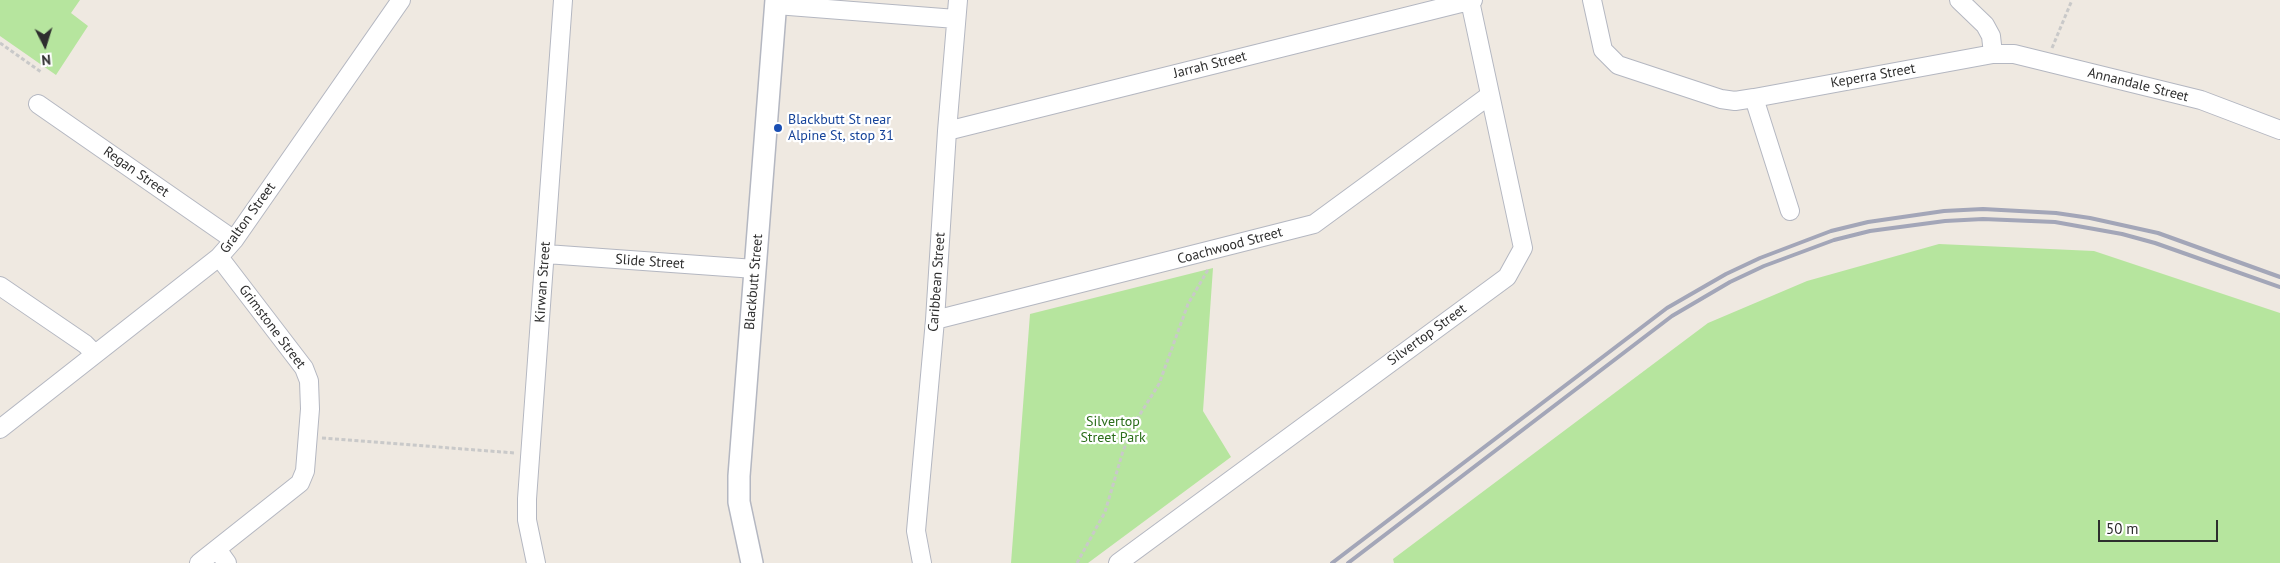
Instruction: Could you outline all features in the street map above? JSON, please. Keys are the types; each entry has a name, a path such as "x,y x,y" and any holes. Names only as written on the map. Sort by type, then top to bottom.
{"street":[{"name":"Gralton Street","path":"0,429 219,258 234,240 401,0"},
{"name":"Kirwan Street","path":"536,563 526,520 527,499 563,0"},
{"name":"Caribbean Street","path":"922,563 916,531 935,320 947,131 958,0"},
{"name":"Silvertop Street","path":"1118,563 1506,277 1522,248 1471,0"},
{"name":"Jarrah Street","path":"947,131 1471,0"},
{"name":"Keperra Street","path":"1592,0 1603,50 1618,65 1721,99 1735,101 1993,54"},
{"path":"1959,0 1984,25 1991,36 1993,54"},
{"path":"776,2 956,20"},
{"name":"Blackbutt Street","path":"752,563 739,502 739,476 776,2"},
{"name":"Annandale Street","path":"1993,54 2014,54 2201,100 2280,130"},
{"name":"Coachwood Street","path":"935,320 1314,224 1490,95"},
{"path":"1754,98 1790,211"},
{"name":"Regan Street","path":"38,104 234,240"},
{"name":"Slide Street","path":"546,254 755,270"},
{"name":"Grimstone Street","path":"199,563 222,556 300,482 305,471 310,409 309,381 304,368 219,258"},
{"path":"0,286 85,344 95,354"}],"path":[{"path":"2046,62 2072,0"},
{"path":"0,44 41,72"},
{"path":"1077,563 1105,512 1123,451 1137,419 1159,384 1188,304 1208,269 1213,250"},
{"path":"315,437 516,454"}],"green space":[{"path":"0,0 80,0 71,13 88,26 56,75 0,36"},
{"path":"1939,244 2094,251 2280,313 2280,563 1394,563 1393,559 1708,323 1807,281"},
{"name":"Silvertop Street Park","path":"1213,268 1203,411 1231,457 1088,563 1011,563 1030,314"}],"railway":[{"path":"1332,563 1667,308 1726,274 1760,258 1831,231 1868,222 1944,211 1983,209 2056,213 2090,218 2158,233 2280,277"},
{"path":"1348,563 1672,316 1730,282 1764,266 1834,240 1870,231 1945,221 1983,219 2055,222 2122,234 2155,243 2280,287"}],"place":[{"name":"Blackbutt St near Alpine St, stop 31","path":"778,128"}]}
